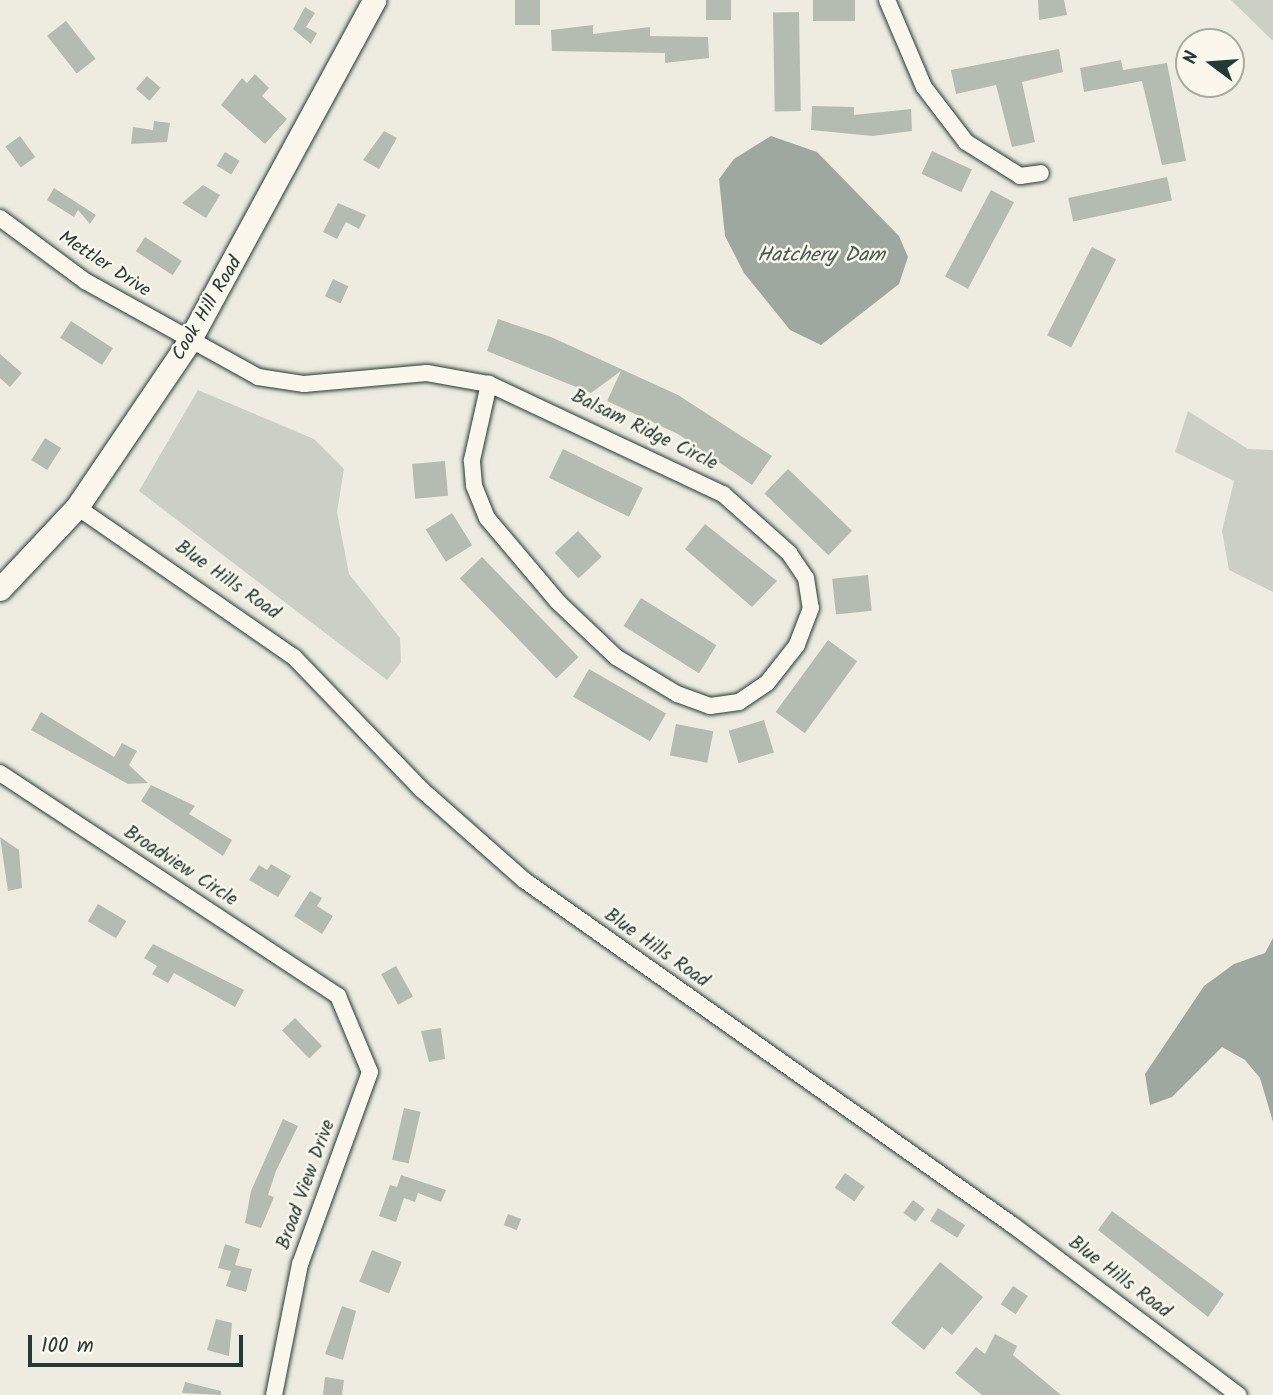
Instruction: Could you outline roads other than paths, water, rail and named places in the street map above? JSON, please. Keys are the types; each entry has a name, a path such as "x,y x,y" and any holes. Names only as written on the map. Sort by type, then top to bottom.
{"street":[{"name":"Cook Hill Road","path":"0,589 77,507 188,343 374,0"},
{"path":"887,0 924,87 966,142 1020,176 1041,173"},
{"name":"Mettler Drive","path":"0,218 75,274 188,343"},
{"name":"Balsam Ridge Circle","path":"188,343 229,366 282,382 428,373 489,384 723,494 789,554 806,578 811,608 797,645 767,683 740,702 710,706 677,694 616,657 558,602 487,517 474,485 474,448 489,384"},
{"name":"Blue Hills Road","path":"77,507 294,657 421,789 534,887 994,1212 1238,1395"},
{"name":"Broadview Circle","path":"0,773 338,996"},
{"name":"Broad View Drive","path":"274,1395 300,1264 370,1072 338,996"}],"water":[{"name":"Hatchery Dam","path":"771,136 817,152 899,236 908,257 899,284 821,345 790,330 744,273 725,236 719,179 734,159"},
{"path":"1273,938 1273,1122 1260,1078 1245,1060 1222,1047 1172,1097 1150,1105 1145,1074 1204,986 1234,964 1265,953"}]}
